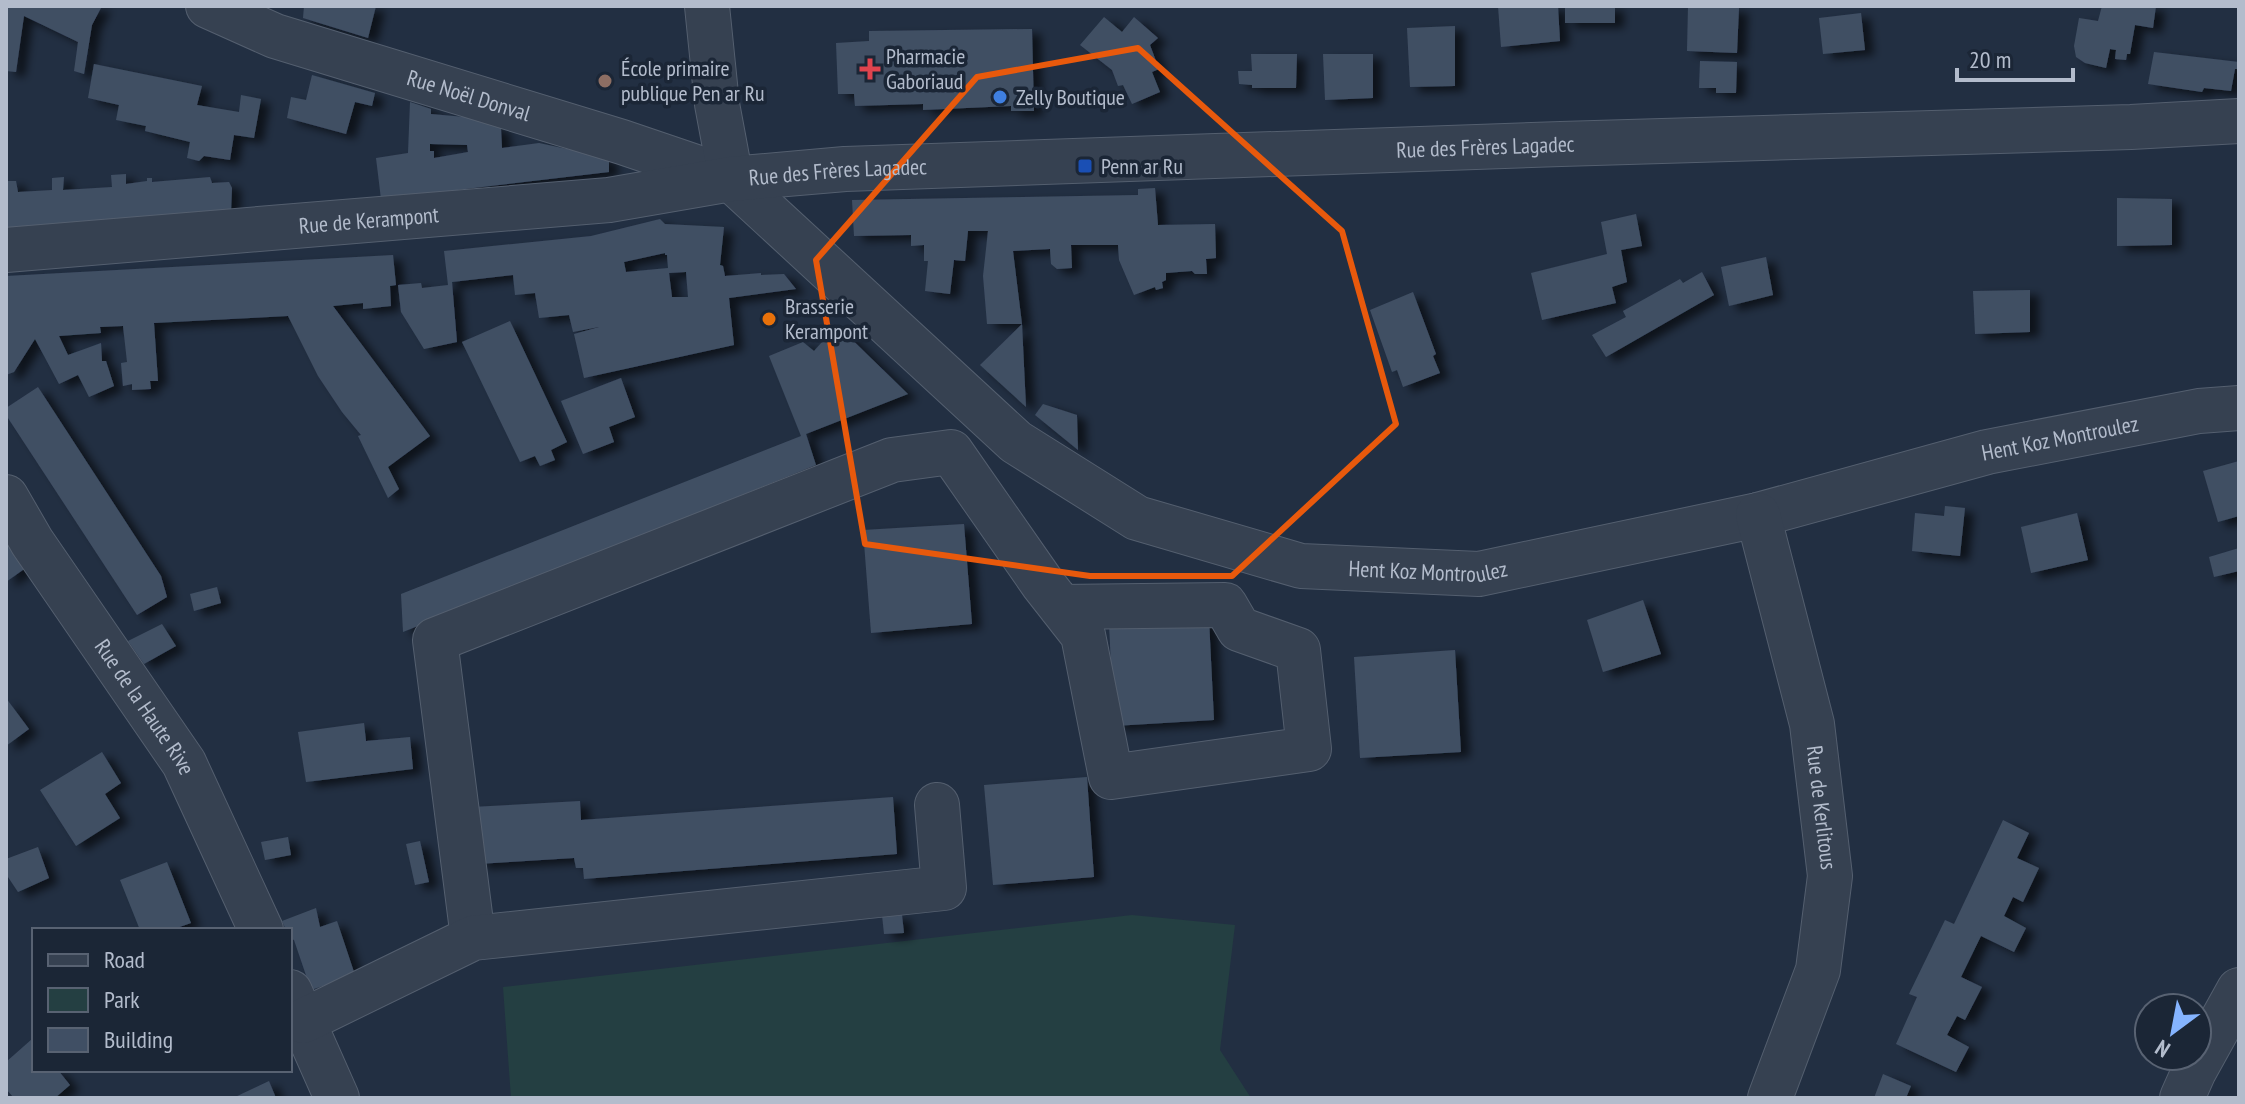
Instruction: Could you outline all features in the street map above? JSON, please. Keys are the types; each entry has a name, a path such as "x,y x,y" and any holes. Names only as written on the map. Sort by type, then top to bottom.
{"street":[{"name":"Rue Noël Donval","path":"208,6 275,36 622,142 731,179"},
{"path":"707,6 717,104 731,179"},
{"name":"Rue des Frères Lagadec","path":"731,179 845,169 2239,121"},
{"name":"Rue de Kerampont","path":"6,250 609,200 731,179"},
{"name":"Hent Koz Montroulez","path":"731,179 1016,442 1137,518 1301,566 1479,574 1758,515 1987,452 2199,411 2239,408"},
{"path":"473,938 435,640 892,460 951,452 983,412"},
{"path":"951,452 1061,607 1083,635 1111,777 1309,749 1298,650 1239,629 1225,605 1061,607"},
{"name":"Rue de la Haute Rive","path":"6,497 32,542 184,763 260,928"},
{"name":"Rue de Kerlitous","path":"1758,515 1812,724 1830,876 1818,970 1770,1098"},
{"path":"337,1098 297,1007 473,938 944,888 937,805"},
{"path":"2182,1098 2239,990"}],"highlighted area":[{"path":"1138,48 1342,231 1396,424 1232,576 1090,576 865,544 816,260 977,77"}],"green space":[{"path":"1132,915 1235,925 1220,1050 1251,1098 511,1098 503,987"}],"building":[{"path":"6,6 102,6 92,25 84,74 74,71 78,42 24,16 16,72 6,71"},
{"path":"304,6 376,6 368,38 303,18"},
{"path":"1498,6 1558,6 1560,41 1501,47"},
{"path":"1565,6 1615,6 1615,23 1565,23"},
{"path":"1688,6 1739,8 1737,53 1687,51"},
{"path":"2102,6 2156,6 2153,28 2135,25 2126,60 2115,59 2116,50 2110,49 2106,68 2085,63 2076,57 2074,46 2079,18 2098,21"},
{"path":"1861,13 1865,50 1823,54 1819,18"},
{"path":"1104,17 1122,32 1134,17 1158,38 1150,45 1159,69 1152,72 1160,92 1132,104 1123,85 1118,86 1112,70 1080,45"},
{"path":"1455,26 1455,86 1410,87 1407,28"},
{"path":"1032,29 1034,111 1011,111 1011,106 923,110 923,104 855,106 854,94 838,94 836,43 869,41 869,31"},
{"path":"2154,52 2239,62 2239,69 2235,69 2231,91 2204,88 2202,92 2148,84"},
{"path":"1251,54 1297,54 1296,88 1252,88 1252,85 1239,84 1238,71 1252,71"},
{"path":"1323,54 1373,54 1373,98 1325,100"},
{"path":"1700,61 1737,62 1736,93 1716,93 1716,88 1699,88"},
{"path":"94,64 202,86 197,105 239,112 241,95 261,99 254,138 234,135 230,160 204,156 199,161 187,158 190,142 145,131 146,126 116,120 119,105 88,98"},
{"path":"312,75 375,93 372,106 355,102 346,134 287,118 291,97 306,100"},
{"path":"410,102 431,109 431,114 465,117 501,128 502,148 539,143 609,158 609,172 381,199 376,158 408,153","holes":["430,144 467,145 468,152 434,158 434,151 430,151"]},
{"path":"126,174 126,184 147,181 147,178 152,178 152,182 210,177 212,183 229,182 232,188 231,212 6,228 6,181 16,181 18,192 52,190 52,178 64,177 63,190 112,187 111,175"},
{"path":"1155,188 1158,225 1215,224 1216,258 1206,259 1207,274 1192,271 1166,273 1163,288 1156,290 1155,287 1134,295 1119,260 1118,245 1071,245 1072,268 1057,269 1051,264 1050,249 1013,251 1022,324 987,324 983,276 988,231 968,231 965,261 954,260 950,294 925,291 928,261 924,261 924,245 911,246 911,235 854,236 852,200 1138,195 1138,189"},
{"path":"2117,198 2172,199 2172,245 2117,246"},
{"path":"1636,214 1642,246 1621,250 1627,282 1612,287 1616,303 1542,320 1531,273 1607,254 1601,222"},
{"path":"660,219 665,224 724,227 720,265 725,276 784,274 796,289 729,298 734,345 584,378 574,334 599,327 573,332 569,315 539,318 535,293 515,295 513,275 452,282 457,342 424,349 401,312 398,285 421,283 422,288 448,285 444,251 591,236","holes":["665,253 668,268 626,272 624,262","686,272 688,297 672,297 669,273"]},
{"path":"393,255 396,285 390,286 391,306 363,309 363,303 333,306 430,436 388,467 399,489 388,498 358,436 361,435 318,376 288,316 154,323 158,381 150,381 151,389 132,390 132,384 123,386 121,363 127,362 123,326 100,327 101,333 59,336 68,355 101,343 102,361 106,361 114,386 89,397 78,375 59,384 35,339 14,372 6,375 6,276"},
{"path":"1766,257 1773,295 1729,306 1721,267"},
{"path":"1702,272 1714,295 1606,357 1592,335 1626,317 1623,311 1680,279 1683,283"},
{"path":"2030,290 2030,332 1975,334 1973,291"},
{"path":"1413,292 1440,373 1403,387 1397,370 1392,372 1370,310"},
{"path":"510,321 567,442 551,450 555,460 540,466 535,456 520,462 462,342"},
{"path":"1022,324 1026,407 980,365"},
{"path":"837,325 908,394 806,434 816,465 403,632 401,594 801,436 769,356 803,342 814,351"},
{"path":"621,378 635,417 609,427 614,442 583,454 561,401"},
{"path":"38,387 161,576 167,597 137,615 6,415 6,408"},
{"path":"1043,404 1077,415 1078,450 1035,415"},
{"path":"2239,461 2239,516 2218,522 2203,471"},
{"path":"1945,506 1965,508 1960,556 1912,551 1915,513 1944,516"},
{"path":"2077,513 2088,560 2031,573 2021,527"},
{"path":"964,524 972,624 871,633 863,530"},
{"path":"6,541 27,567 6,582"},
{"path":"2239,548 2239,571 2214,577 2209,557"},
{"path":"217,587 221,603 194,611 190,594"},
{"path":"1643,600 1661,654 1603,672 1587,620"},
{"path":"1209,619 1214,720 1114,726 1109,624"},
{"path":"162,624 176,646 144,664 128,641"},
{"path":"1455,650 1461,752 1360,758 1354,657"},
{"path":"6,698 29,729 6,746"},
{"path":"364,723 366,741 410,737 413,769 306,782 298,732"},
{"path":"102,752 121,783 105,794 120,818 76,846 40,790"},
{"path":"1087,777 1094,877 993,885 984,785"},
{"path":"893,797 897,854 584,879 583,868 576,868 574,858 478,864 472,807 580,801 581,820"},
{"path":"2003,820 2029,833 2017,858 2039,868 2023,902 2013,897 2004,916 2026,928 2014,952 1981,936 1961,977 1982,987 1965,1020 1957,1016 1947,1035 1969,1047 1956,1072 1896,1044 1917,997 1909,994 1945,920 1954,924"},
{"path":"288,837 291,855 265,860 261,842"},
{"path":"420,841 429,882 415,885 406,844"},
{"path":"38,847 49,878 18,892 6,874 6,859"},
{"path":"167,862 191,923 177,928 139,928 120,880"},
{"path":"316,908 320,927 337,921 355,975 311,990 292,939 292,928 285,928 282,921"},
{"path":"882,915 902,915 904,933 884,934"},
{"path":"32,1039 32,1072 60,1072 70,1085 55,1098 14,1098 6,1089 6,1062"},
{"path":"1883,1074 1911,1086 1906,1098 1874,1098"},
{"path":"269,1081 276,1098 233,1098"}],"place":[{"name":"Pharmacie Gaboriaud","path":"870,69"},
{"name":"École primaire publique Pen ar Ru","path":"605,81"},
{"name":"Zelly Boutique","path":"1000,97"},
{"name":"Penn ar Ru","path":"1085,166"},
{"name":"Brasserie Kerampont","path":"769,319"}]}
